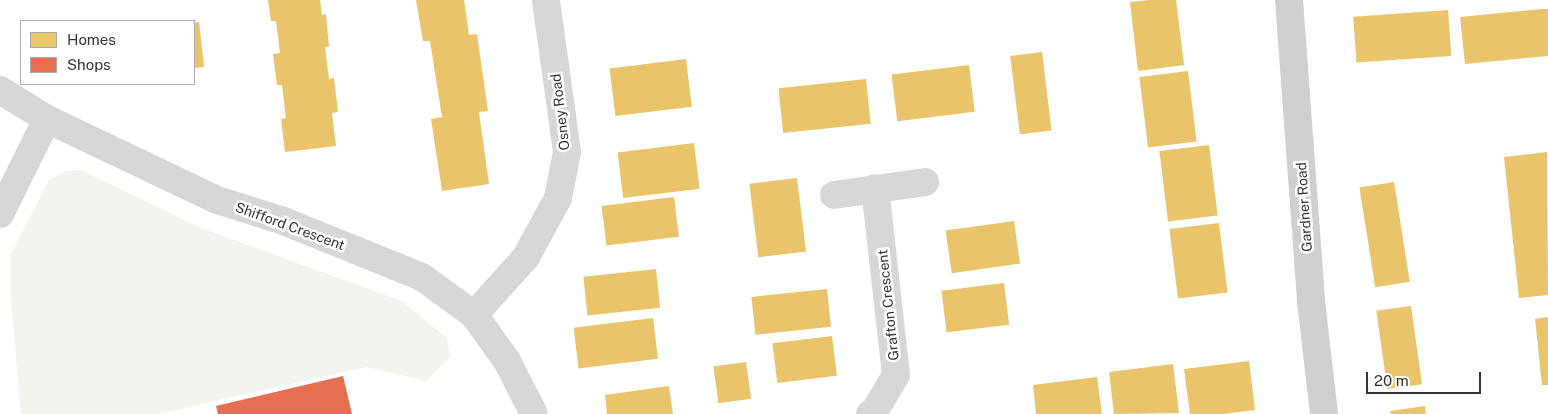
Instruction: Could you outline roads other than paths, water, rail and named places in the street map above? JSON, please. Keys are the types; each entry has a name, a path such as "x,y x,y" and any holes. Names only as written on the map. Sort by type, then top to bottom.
{"main road":[{"name":"Gardner Road","path":"1289,0 1311,301 1324,414"}],"street":[{"name":"Osney Road","path":"474,315 526,257 558,198 567,152 546,0"},
{"name":"Shifford Crescent","path":"0,90 47,119 217,200 281,220 422,277 474,315 507,361 534,414"},
{"path":"0,214 47,119"},
{"path":"834,195 925,182"},
{"name":"Grafton Crescent","path":"870,414 874,412 896,375 875,188"}]}
